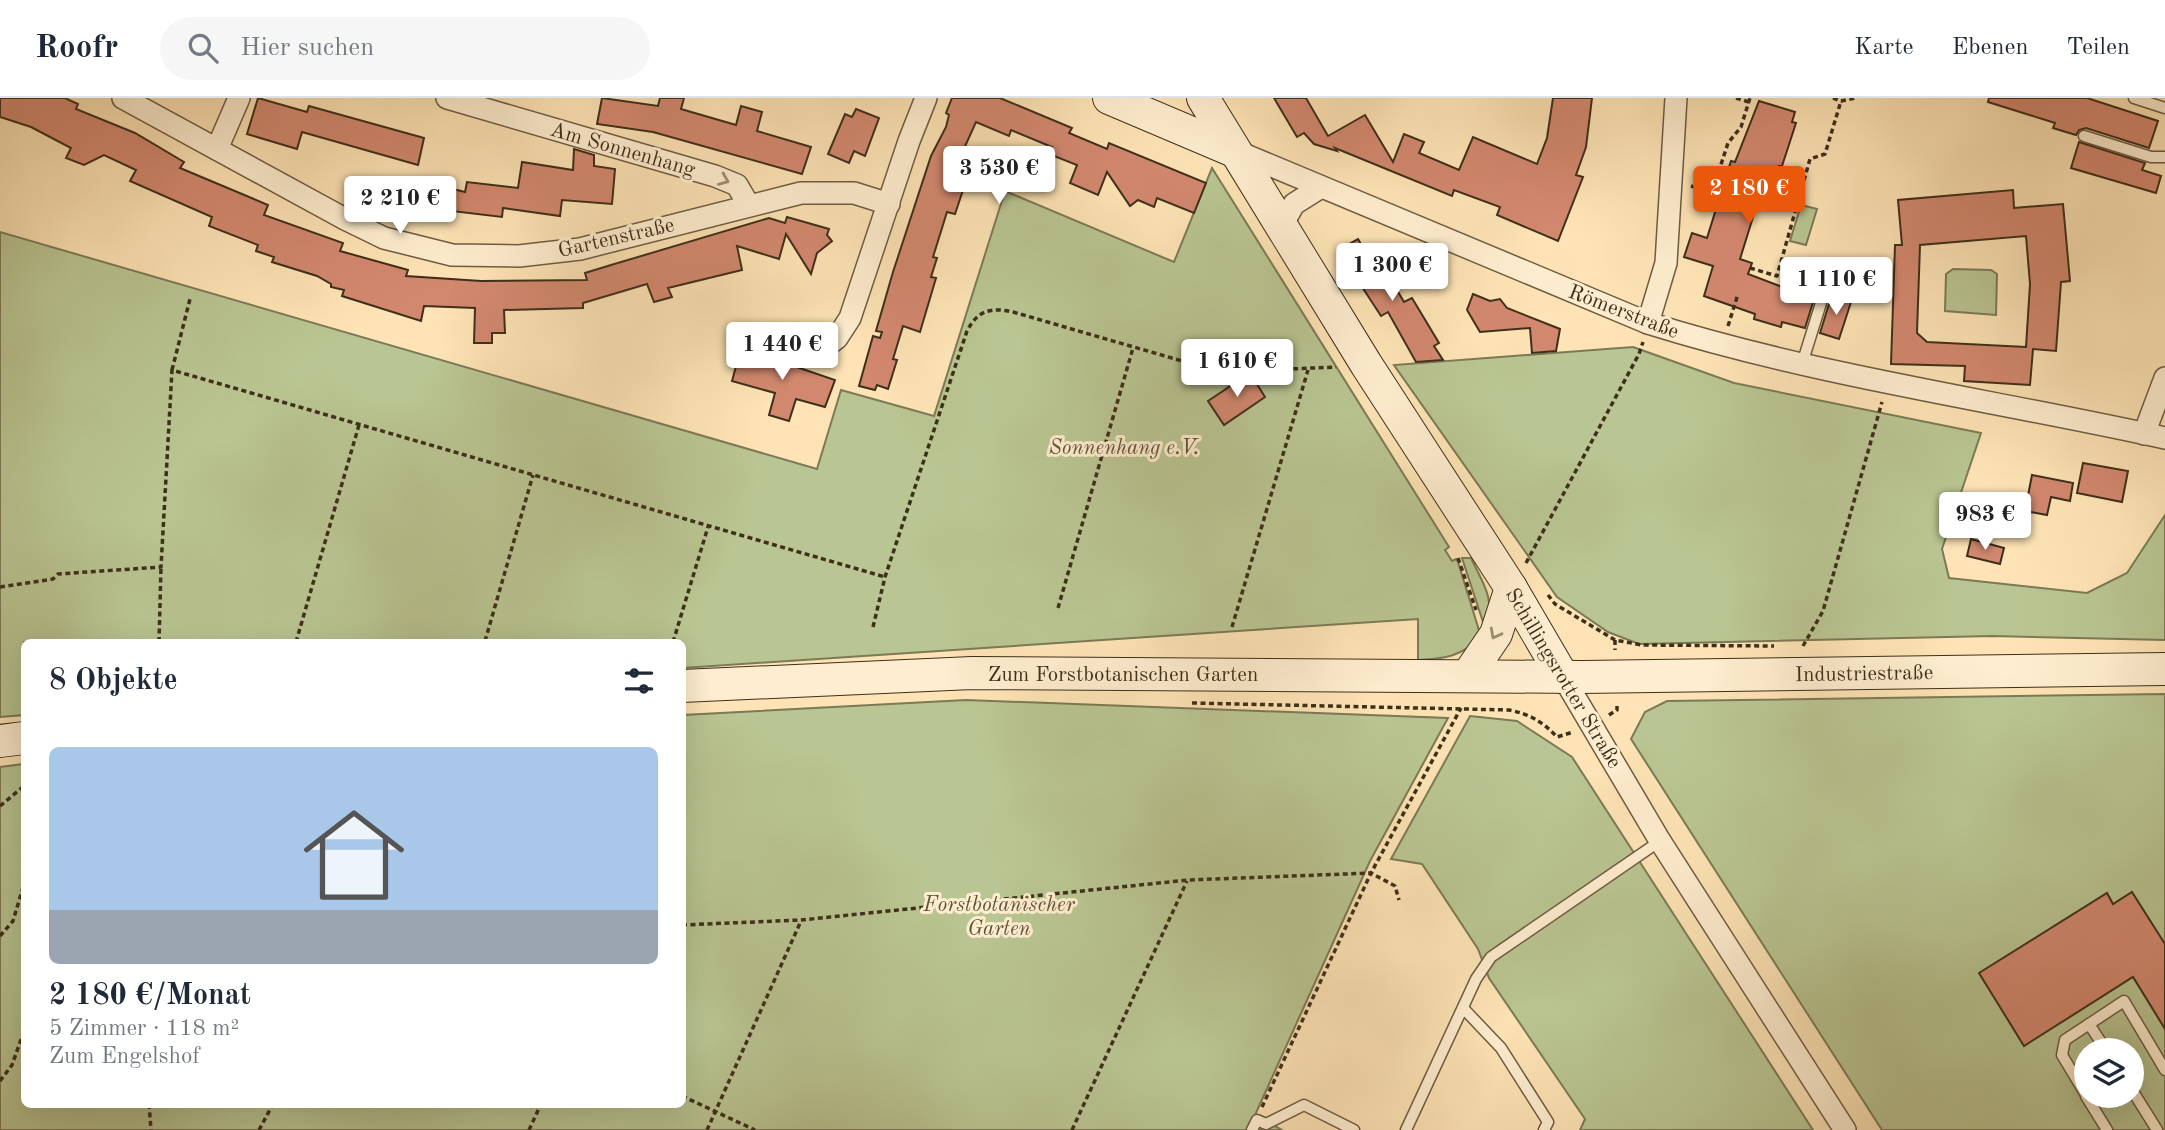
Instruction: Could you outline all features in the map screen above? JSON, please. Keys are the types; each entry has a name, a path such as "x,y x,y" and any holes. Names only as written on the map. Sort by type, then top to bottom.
{"main road":[{"name":"Römerstraße","path":"1109,98 1234,150"},
{"name":"Schillingsrotter Straße","path":"1203,98 1366,364 1522,580 1563,677"},
{"path":"1468,675 1496,634 1522,580"},
{"name":"Industriestraße","path":"1563,677 2165,670"},
{"name":"Zum Forstbotanischen Garten","path":"686,686 972,673 1563,677"},
{"path":"0,741 21,738"}],"street":[{"name":"Gartenstraße","path":"123,98 384,238 452,255 519,256 580,249 748,204 823,191 853,192 889,204"},
{"path":"217,149 239,98"},
{"name":"Am Sonnenhang","path":"447,98 715,176 737,185 748,204"},
{"path":"824,348 837,338 850,318 926,98"},
{"path":"1648,323 1666,263 1676,98"},
{"name":"Römerstraße","path":"1234,150 1648,323 1722,345 1802,364 2155,436"},
{"path":"1281,227 1294,204 1321,187"},
{"path":"2155,436 2165,378"},
{"name":"Schillingsrotter Straße","path":"1563,677 1660,841 1845,1130"}],"lane":[{"path":"2134,98 2165,108"},
{"path":"2084,136 2151,157 2165,157"},
{"path":"1802,364 1821,303"},
{"path":"1406,1130 1463,1008 1491,957 1660,841"},
{"path":"2074,1075 2062,1055 2065,1040 2124,1000 2165,1070"},
{"path":"1463,1008 1501,1048 1548,1122 1544,1130"},
{"path":"2089,1024 2098,1038"},
{"path":"1254,1125 1266,1124 1304,1105 1354,1130"},
{"path":"2094,1108 2107,1130"},
{"path":"2143,1108 2157,1130"}],"path":[{"path":"1670,185 1694,186 1712,192 1728,143 1741,127 1750,100 1736,98"},
{"path":"1833,98 1841,101 1856,98"},
{"path":"1750,268 1777,276 1810,159 1825,154 1841,101"},
{"path":"1722,345 1738,294"},
{"path":"159,639 172,370 191,299"},
{"path":"873,627 885,577 967,331 977,317 989,309 1001,310 1220,372 1308,370 1366,364"},
{"path":"1522,580 1525,562 1639,355 1648,323"},
{"path":"1058,608 1133,348"},
{"path":"172,370 885,577"},
{"path":"1232,627 1308,370"},
{"path":"1790,646 1803,646 1823,611 1888,383"},
{"path":"297,639 359,425"},
{"path":"486,639 534,475"},
{"path":"674,639 708,526"},
{"path":"0,587 53,579 58,574 161,566"},
{"path":"1548,594 1555,604 1615,640 1642,645 1776,646"},
{"path":"1184,703 1508,710 1527,714 1545,724 1557,737"},
{"path":"1254,1125 1371,873 1461,708"},
{"path":"0,806 21,788"},
{"path":"686,925 801,920 1188,880 1371,873 1395,886 1399,900"},
{"path":"1072,1130 1188,880"},
{"path":"0,936 13,921 21,894"},
{"path":"707,1130 801,920"},
{"path":"0,1081 12,1065 21,1040"},
{"path":"686,1098 755,1130"},
{"path":"149,1108 151,1130"},
{"path":"259,1130 271,1108"},
{"path":"529,1130 539,1108"}],"green space":[{"name":"Sonnenhang e.V.","path":"1212,168 1449,547 1445,550 1452,561 1456,559 1458,562 1481,637 1474,643 1445,657 1418,660 1418,619 686,668 686,639 21,639 21,715 0,717 0,232 817,469 841,390 934,416 1005,191 1174,262"},
{"path":"1801,205 1817,209 1806,245 1790,241"},
{"path":"1953,269 1991,270 1997,274 1996,315 1945,311 1946,274"},
{"path":"1633,347 1734,383 1981,433 1942,549 1949,578 2087,593 2127,573 2165,515 2165,640 1992,636 1639,644 1608,632 1557,597 1394,365"},
{"path":"1462,558 1471,558 1489,599 1488,616 1484,625"},
{"path":"2165,694 2165,1130 1882,1130 1631,739 1645,712 1667,701"},
{"name":"Forstbotanischer Garten","path":"966,700 1448,718 1370,861 1255,1115 1282,1130 0,1130 0,767 21,764 21,1108 686,1108 686,715"},
{"path":"1470,716 1517,721 1572,757 1813,1130 1580,1130 1585,1119 1489,978 1478,949 1422,864 1391,859"}],"building":[{"path":"0,98 65,98 78,104 76,109 135,133 184,162 180,168 268,205 264,215 343,243 340,251 408,270 406,276 481,281 587,280 585,273 769,218 785,223 787,217 829,229 827,235 832,241 817,253 811,274 786,234 779,259 737,246 742,270 668,288 672,297 654,302 647,284 583,303 583,308 504,310 505,333 492,333 492,343 474,343 475,308 424,306 421,321 342,296 344,290 331,287 331,284 317,276 272,262 274,257 256,251 258,245 209,226 212,217 130,181 136,170 104,155 84,165 66,158 71,148 31,127 0,117"},
{"path":"258,98 307,112 309,106 424,138 418,165 302,132 297,149 247,134"},
{"path":"602,98 658,106 660,98 684,98 681,109 736,125 741,106 762,112 757,131 811,147 802,174 653,132 597,124"},
{"path":"952,98 1000,98 1072,128 1069,133 1107,149 1109,143 1206,183 1194,213 1157,198 1154,207 1138,200 1130,206 1107,172 1098,195 1070,183 1077,165 1049,154 1052,147 1011,130 1009,136 976,122 957,164 970,169 955,214 947,212 933,257 937,258 931,277 936,278 920,332 903,326 888,389 877,385 875,390 859,386 873,336 880,338 882,332 876,331 893,272 931,156 946,127 949,115 946,113"},
{"path":"1274,98 1306,98 1328,136 1365,115 1393,162 1404,134 1424,142 1419,153 1459,170 1473,137 1537,164 1547,138 1553,98 1592,98 1586,147 1576,175 1583,177 1558,241 1497,215 1500,207 1454,190 1452,196 1335,148 1337,151 1314,144 1304,133 1297,137"},
{"path":"1989,98 2087,98 2158,121 2149,148 2086,128 2079,130 2076,135 2053,128 2055,123 1988,102"},
{"path":"1759,101 1795,112 1792,122 1796,123 1782,166 1779,166 1776,175 1767,172 1740,259 1752,263 1748,274 1814,299 1805,328 1782,322 1781,327 1754,319 1755,314 1704,296 1713,266 1684,257 1692,233 1707,238 1731,161 1735,162"},
{"path":"856,109 879,118 865,156 854,151 849,163 828,154 845,114 852,117"},
{"path":"2079,142 2145,163 2142,170 2161,176 2156,193 2071,168"},
{"path":"574,149 594,155 594,166 615,169 612,204 562,200 560,216 503,208 502,217 444,210 441,220 417,214 425,182 465,192 467,182 518,188 522,162 573,170"},
{"path":"2013,190 2014,208 2063,204 2070,281 2061,282 2056,351 2033,349 2030,385 1964,381 1965,366 1891,364 1895,245 1902,245 1898,200","holes":["2026,236 2030,284 2026,347 1927,342 1917,333 1920,245"]},
{"path":"1358,239 1370,260 1377,256 1404,302 1412,298 1439,343 1434,346 1443,360 1416,362 1388,312 1381,316 1338,250"},
{"path":"1473,294 1490,301 1500,299 1507,308 1560,329 1556,351 1532,353 1530,328 1480,332 1467,310"},
{"path":"1836,294 1852,299 1839,339 1820,333 1829,304 1832,305"},
{"path":"741,348 835,380 825,407 796,399 789,421 769,415 775,393 732,381"},
{"path":"1250,373 1265,397 1224,425 1208,401"},
{"path":"2083,463 2128,471 2122,502 2077,493"},
{"path":"2032,475 2073,483 2070,501 2051,497 2047,515 2025,511"},
{"path":"1971,539 2004,548 2000,564 1967,556"},
{"path":"2132,892 2165,944 2165,1029 2133,977 2024,1046 1979,973 2107,893 2113,904"}]}
